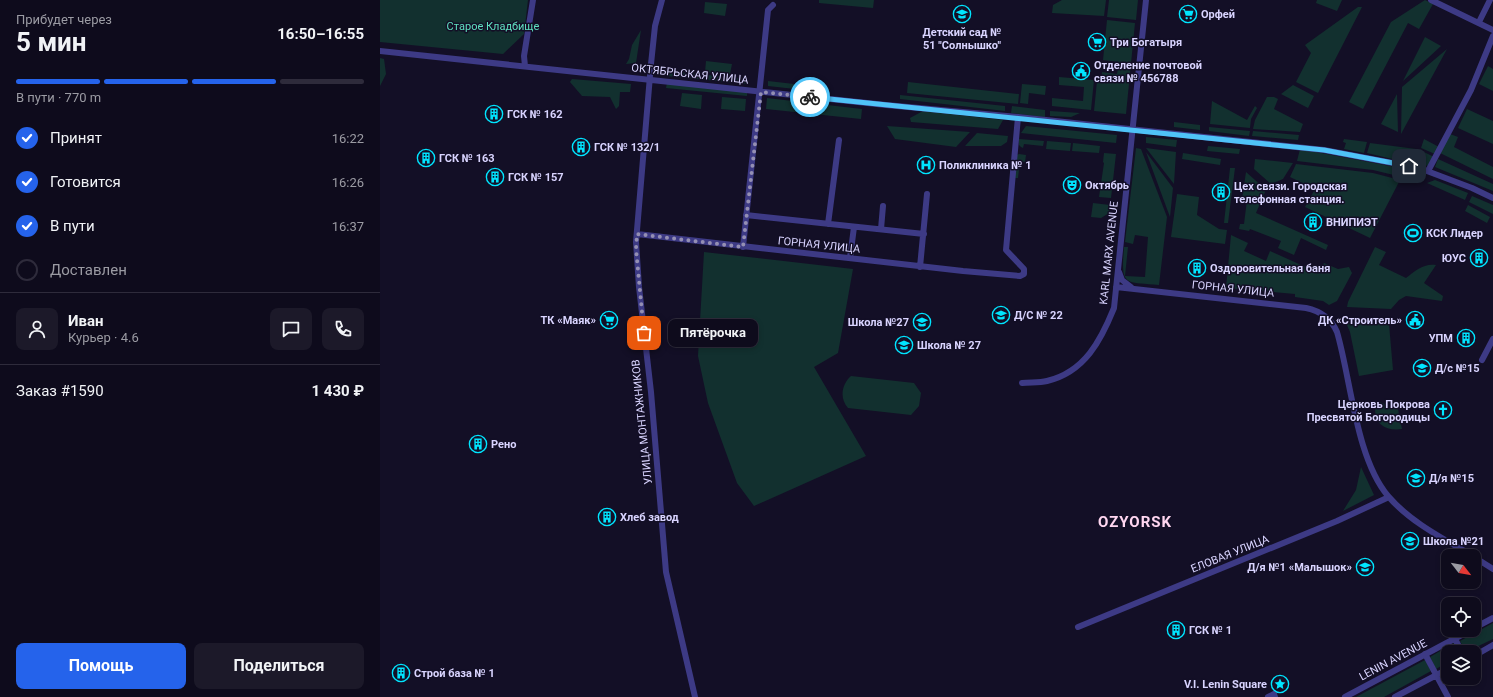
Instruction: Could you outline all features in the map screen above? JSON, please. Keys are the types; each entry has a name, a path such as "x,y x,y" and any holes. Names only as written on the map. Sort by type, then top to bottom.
{"street":[{"path":"525,66 524,56 533,0"},
{"name":"УЛИЦА МОНТАЖНИКОВ","path":"662,0 655,26 636,249 651,392 666,572 695,697"},
{"name":"KARL MARX AVENUE","path":"1022,383 1047,381 1074,370 1090,355 1103,334 1114,308 1146,0"},
{"path":"1431,0 1493,30"},
{"path":"1478,22 1490,0"},
{"path":"743,247 761,92 768,10 773,5"},
{"path":"1428,171 1471,90 1493,36"},
{"name":"ОКТЯБРЬСКАЯ УЛИЦА","path":"380,51 1324,150 1386,161 1428,171 1493,198"},
{"name":"ГОРНАЯ УЛИЦА","path":"637,234 920,267 1020,276 1024,274 1025,271 1006,250 1018,117"},
{"path":"828,224 839,140"},
{"path":"920,267 927,194"},
{"path":"881,229 883,206"},
{"path":"746,215 924,234"},
{"path":"850,258 854,226"},
{"path":"1118,268 1126,284 1136,289"},
{"name":"ГОРНАЯ УЛИЦА","path":"1116,287 1306,308 1323,314 1334,325 1337,332 1354,410 1366,450 1378,480 1389,497"},
{"path":"1482,360 1493,339"},
{"path":"1389,497 1417,521 1462,549"},
{"name":"ЕЛОВАЯ УЛИЦА","path":"1078,627 1337,521 1389,497"},
{"path":"1481,561 1493,569"},
{"path":"1481,624 1493,618"},
{"name":"LENIN AVENUE","path":"1345,697 1459,637"},
{"path":"1455,639 1458,645"},
{"path":"1481,652 1493,645"},
{"path":"1425,654 1448,697"},
{"path":"1395,697 1441,672"},
{"path":"1268,697 1274,694 1275,697"}],"green space":[{"name":"Старое Кладбище","path":"380,0 528,0 524,34 503,54 380,42"},
{"path":"819,0 874,0 873,8 819,3"},
{"path":"1062,0 1106,0 1104,16 1052,13 1053,5"},
{"path":"1109,0 1138,0 1136,20 1107,17"},
{"path":"1317,0 1342,0 1337,11 1316,3"},
{"path":"1425,0 1433,4 1419,29 1408,23 1363,109 1349,102 1391,22"},
{"path":"705,2 727,4 725,16 704,13"},
{"path":"1358,7 1362,7 1318,93 1296,82 1311,53 1305,45"},
{"path":"1107,20 1135,23 1126,114 1094,111 1097,81 1101,81 1102,72 1117,74 1119,62 1103,60"},
{"path":"641,30 636,63 626,64 629,59 632,45"},
{"path":"1425,37 1441,46 1403,81"},
{"path":"1447,49 1401,134 1402,87"},
{"path":"380,58 384,59 386,74 380,86"},
{"path":"706,61 732,64 730,74 705,72"},
{"path":"1488,66 1493,69 1493,91 1479,84"},
{"path":"668,71 748,79 748,84 667,76"},
{"path":"1059,77 1094,80 1091,110 1052,106 1052,98 1083,101 1084,87 1059,85"},
{"path":"572,79 631,84 630,92 620,92 619,106 616,109 610,97 582,96 570,82"},
{"path":"768,81 829,88 822,92 768,86"},
{"path":"908,82 1019,94 1018,104 907,93"},
{"path":"667,83 747,91 747,96 666,88"},
{"path":"1022,84 1046,86 1045,95 1029,93 1028,104 1020,103"},
{"path":"1293,85 1314,96 1308,108 1281,94"},
{"path":"682,93 702,95 701,109 680,106"},
{"path":"1397,94 1398,132 1381,124"},
{"path":"900,95 1005,106 1005,111 900,99"},
{"path":"722,97 746,99 745,111 721,109"},
{"path":"1267,97 1274,97 1278,99 1274,109 1303,124 1300,132 1253,129 1255,120"},
{"path":"767,98 862,109 861,119 766,109"},
{"path":"1212,101 1247,120 1255,106 1257,108 1251,119 1250,128 1210,124"},
{"path":"1012,106 1045,110 1045,117 1011,113"},
{"path":"1467,109 1493,121 1493,144 1458,128"},
{"path":"923,111 1003,120 998,129 911,122 910,118"},
{"path":"1050,111 1080,113 1071,117 1050,116"},
{"path":"1174,122 1200,125 1200,130 1174,127"},
{"path":"887,126 970,132 956,147 895,139"},
{"path":"1026,126 1117,135 1116,143 1021,133"},
{"path":"1209,127 1250,131 1249,136 1209,131"},
{"path":"1253,131 1299,135 1298,140 1252,136"},
{"path":"977,133 1008,136 1007,142 1001,146 965,146"},
{"path":"1450,134 1458,137 1454,147 1493,167 1493,179 1440,153"},
{"path":"1146,137 1177,140 1176,147 1146,143"},
{"path":"1019,139 1044,141 1043,146 1024,144 1023,148 1019,145"},
{"path":"1344,139 1367,142 1364,153 1344,149 1346,143 1343,142"},
{"path":"1424,139 1439,147 1435,154 1421,148"},
{"path":"1047,141 1071,143 1070,151 1046,149"},
{"path":"1073,143 1100,146 1099,153 1072,151"},
{"path":"1370,143 1416,149 1409,163 1367,153"},
{"path":"1208,146 1240,149 1239,154 1207,151"},
{"path":"1136,148 1141,149 1167,217 1159,285 1131,282 1127,280 1124,275 1124,247 1128,247 1125,276 1145,277 1148,237 1135,235 1133,244 1125,242"},
{"path":"1146,148 1176,152 1174,184"},
{"path":"1300,149 1406,169 1402,177 1373,170 1297,161"},
{"path":"1420,150 1434,157 1429,166 1412,163"},
{"path":"1146,152 1173,188 1170,217"},
{"path":"1104,153 1116,154 1111,198 1099,197"},
{"path":"1183,153 1221,159 1220,165 1182,159"},
{"path":"1017,155 1026,155 1025,162 1020,161 1018,178 1014,178"},
{"path":"1255,159 1293,163 1283,179 1271,184 1254,169"},
{"path":"1438,159 1493,184 1493,191 1435,167"},
{"path":"1296,164 1373,173 1400,180 1370,238 1305,207 1315,189 1290,177"},
{"path":"1230,168 1235,168 1228,223 1224,223"},
{"path":"1246,172 1264,188 1265,192 1256,213 1328,245 1326,250 1301,238 1294,255 1278,248 1281,241 1250,229 1249,231 1239,229 1240,224 1244,224 1247,200 1242,199"},
{"path":"1435,180 1468,193 1465,200 1427,183"},
{"path":"1177,194 1199,197 1197,215 1219,229 1227,230 1225,244 1171,237"},
{"path":"1472,196 1493,205 1493,214 1469,202"},
{"path":"1093,203 1110,205 1109,213 1101,218 1091,217"},
{"path":"1468,205 1490,217 1487,223 1465,211"},
{"path":"1231,235 1248,243 1244,251 1266,261 1270,251 1319,273 1324,263 1338,269 1349,267 1352,273 1337,301 1329,305 1323,301 1295,297 1295,294 1226,288"},
{"path":"1375,247 1386,252 1379,265 1406,278 1424,266 1436,265 1424,283 1443,296 1442,301 1406,296 1399,300 1391,309 1347,307 1348,302"},
{"path":"704,252 853,269 838,353 814,367 866,456 754,506 737,483 708,403 698,356"},
{"path":"1344,318 1389,324 1393,370 1359,376 1350,332"},
{"path":"851,376 914,383 921,393 919,406 911,415 848,408 843,400 843,391 845,383"},
{"path":"1377,401 1398,409 1402,429 1389,429 1380,423 1375,414"},
{"path":"1361,467 1374,495 1343,511 1356,490"},
{"path":"1493,623 1493,639 1481,645 1462,645 1460,641 1467,637 1481,637 1481,630"},
{"path":"1441,651 1441,666 1436,669 1430,657"},
{"path":"1425,660 1431,671 1384,697 1356,697"}],"way so far":[{"path":"644,333 636,249 637,234 743,247 761,92 810,97"}],"place":[{"name":"Детский сад № 51 \"Солнышко\"","path":"962,14"},
{"name":"Орфей","path":"1188,14"},
{"name":"Три Богатыря","path":"1097,42"},
{"name":"Отделение почтовой связи № 456788","path":"1081,71"},
{"name":"ГСК № 162","path":"494,114"},
{"name":"ГСК № 132/1","path":"581,147"},
{"name":"ГСК № 163","path":"426,158"},
{"name":"Поликлиника № 1","path":"926,165"},
{"name":"ГСК № 157","path":"495,177"},
{"name":"Октябрь","path":"1072,185"},
{"name":"Цех связи. Городская телефонная станция.","path":"1221,192"},
{"name":"ВНИПИЭТ","path":"1313,222"},
{"name":"КСК Лидер","path":"1413,233"},
{"name":"ЮУС","path":"1479,258"},
{"name":"Оздоровительная баня","path":"1197,268"},
{"name":"Д/С № 22","path":"1001,315"},
{"name":"ТК «Маяк»","path":"609,320"},
{"name":"ДК «Строитель»","path":"1415,320"},
{"name":"Школа №27","path":"922,322"},
{"name":"Пятёрочка","path":"644,333"},
{"name":"УПМ","path":"1466,338"},
{"name":"Школа № 27","path":"904,345"},
{"name":"Д/с №15","path":"1422,368"},
{"name":"Церковь Покрова Пресвятой Богородицы","path":"1443,410"},
{"name":"Рено","path":"478,444"},
{"name":"Д/я №15","path":"1416,478"},
{"name":"Хлеб завод","path":"607,517"},
{"name":"Школа №21","path":"1410,541"},
{"name":"Д/я №1 «Малышок»","path":"1365,567"},
{"name":"ГСК № 1","path":"1176,630"},
{"name":"Строй база № 1","path":"401,673"},
{"name":"V.I. Lenin Square","path":"1280,684"}],"district":[{"name":"OZYORSK","path":"1135,522"}],"route":[{"path":"810,97 1018,117 1324,150 1409,166"}]}
